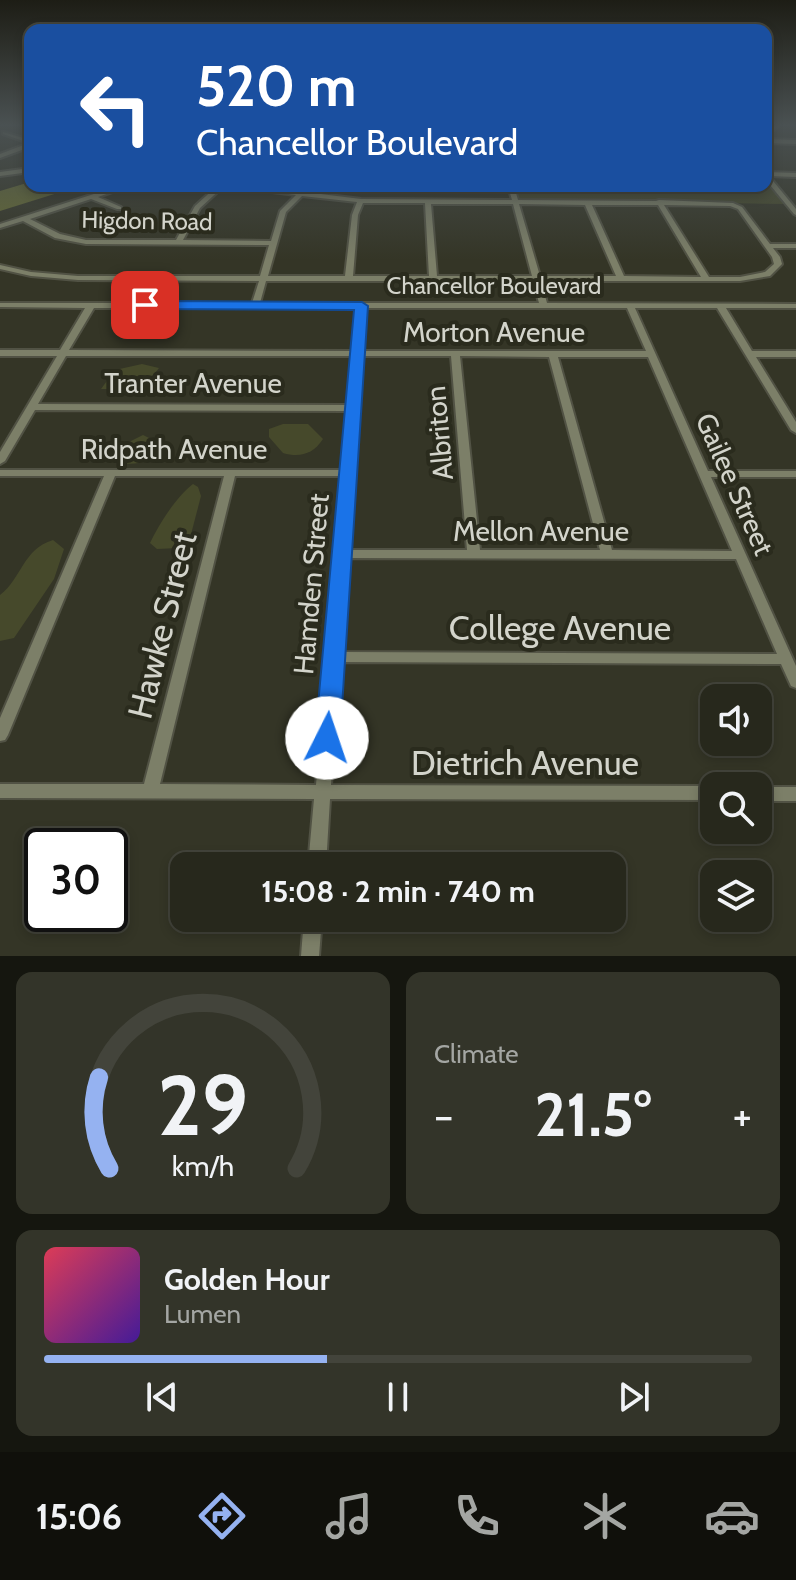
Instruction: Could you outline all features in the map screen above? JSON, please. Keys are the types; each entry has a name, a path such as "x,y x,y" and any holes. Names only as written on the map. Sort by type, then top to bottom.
{"street":[{"path":"0,174 24,171"},
{"path":"772,175 796,175"},
{"path":"772,183 796,213"},
{"path":"0,226 107,192"},
{"path":"178,243 197,207 214,192"},
{"path":"0,267 61,277 749,278 771,272 778,261 734,205 361,201 280,192"},
{"path":"513,192 544,306"},
{"path":"255,306 284,208 299,195"},
{"path":"92,197 119,208"},
{"path":"349,278 355,215 361,201"},
{"path":"428,201 433,278"},
{"path":"587,202 621,278"},
{"path":"659,202 706,278"},
{"name":"Higdon Road","path":"25,219 76,241 274,243"},
{"path":"768,246 796,246"},
{"name":"Chancellor Boulevard","path":"0,305 796,306"},
{"path":"0,461 91,305"},
{"name":"Hamden Street","path":"318,852 362,306"},
{"name":"Gailee Street","path":"630,306 796,682"},
{"path":"720,306 796,430"},
{"name":"Morton Avenue","path":"0,353 651,354"},
{"name":"Albriton","path":"455,354 474,555"},
{"path":"553,354 607,555"},
{"path":"749,354 796,354"},
{"name":"Tranter Avenue","path":"32,407 353,408"},
{"path":"783,409 796,409"},
{"name":"Ridpath Avenue","path":"0,473 348,473"},
{"path":"0,735 111,473"},
{"name":"Hawke Street","path":"150,792 230,473"},
{"path":"704,474 796,474"},
{"name":"Mellon Avenue","path":"342,554 740,555"},
{"name":"College Avenue","path":"334,657 786,659"},
{"name":"Dietrich Avenue","path":"0,791 700,793"},
{"path":"772,794 796,794"},
{"path":"310,956 312,932"}],"shaded area":[{"path":"24,184 24,192 61,192 0,211 0,191"},
{"path":"772,187 786,204 517,200 515,192 772,192"},
{"path":"142,364 159,368 140,383 101,389 115,370"},
{"path":"283,424 308,424 323,439 306,454 283,453 269,437 269,429"},
{"path":"143,435 161,444 162,450 139,463 126,464 113,460 113,450"},
{"path":"193,484 198,487 201,496 189,542 178,548 157,549 150,543 158,528 174,503"},
{"path":"53,540 64,549 54,579 14,638 0,641 0,595 35,550"}],"route":[{"path":"145,305 362,306 327,738"}]}
